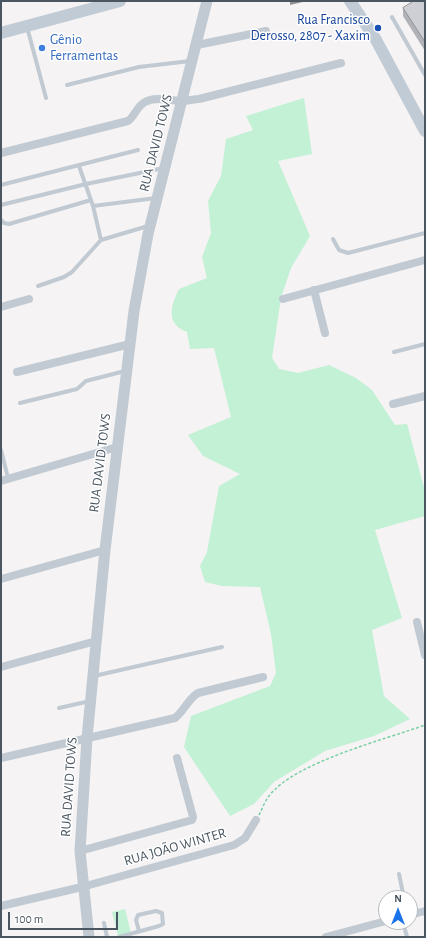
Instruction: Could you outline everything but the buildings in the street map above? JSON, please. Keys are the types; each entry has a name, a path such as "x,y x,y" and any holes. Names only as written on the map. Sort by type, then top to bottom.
{"main road":[{"path":"1,33 120,1"},
{"path":"350,1 375,38 425,131"}],"street":[{"name":"RUA DAVID TOWS","path":"89,937 82,886 80,852 87,738 105,550 126,370 134,311 151,225 207,1"},
{"path":"197,45 266,31"},
{"path":"1,153 128,121 134,117 140,106 146,101 156,99 183,101 199,99 341,63"},
{"path":"283,299 425,260"},
{"path":"314,290 325,333"},
{"path":"1,307 29,299"},
{"path":"17,372 130,344"},
{"path":"393,404 425,396"},
{"path":"5,480 117,447"},
{"path":"1,579 105,550"},
{"path":"417,622 425,655"},
{"path":"1,667 96,642"},
{"path":"1,758 176,718 182,713 191,697 198,693 263,677"},
{"path":"80,852 192,820 193,817 177,758"},
{"name":"RUA JOÃO WINTER","path":"1,906 234,845 246,838 256,820"},
{"path":"326,937 378,923"}],"lane":[{"path":"392,17 425,75"},
{"path":"27,26 46,98"},
{"path":"67,85 139,67 193,61"},
{"path":"1,185 138,150"},
{"path":"78,166 93,206 101,240"},
{"path":"1,205 86,184 165,168"},
{"path":"93,206 158,197"},
{"path":"1,220 4,223 9,224 91,200"},
{"path":"38,286 64,277 72,272 101,240 151,225"},
{"path":"333,239 339,250 348,252 425,233"},
{"path":"394,352 425,344"},
{"path":"20,403 77,389 86,381 126,370"},
{"path":"1,450 5,480"},
{"path":"93,676 222,647"},
{"path":"59,708 91,701"},
{"path":"399,874 402,890"},
{"path":"119,937 163,924 162,913 156,911 138,916 136,920 139,931"},
{"path":"104,923 107,937"}],"path":[{"path":"256,820 269,796 283,783 313,764 425,725"}],"green space":[{"path":"304,98 312,154 278,161 310,236 291,268 281,298 272,358 279,369 298,373 329,365 356,378 372,390 395,425 407,424 425,491 425,516 375,530 402,618 372,630 384,696 410,719 374,736 325,751 274,782 254,804 230,816 184,747 191,716 270,686 276,673 271,634 260,587 222,586 205,582 200,566 207,552 219,486 240,474 203,456 188,435 231,417 214,348 190,349 187,332 180,329 175,324 172,308 179,289 207,278 202,257 211,233 208,201 221,176 226,139 253,130 246,116"},
{"path":"125,909 131,933 118,936 112,912"}],"place":[{"name":"Rua Francisco Derosso, 2807 - Xaxim","path":"378,28"},
{"name":"Gênio Ferramentas","path":"42,48"}]}
